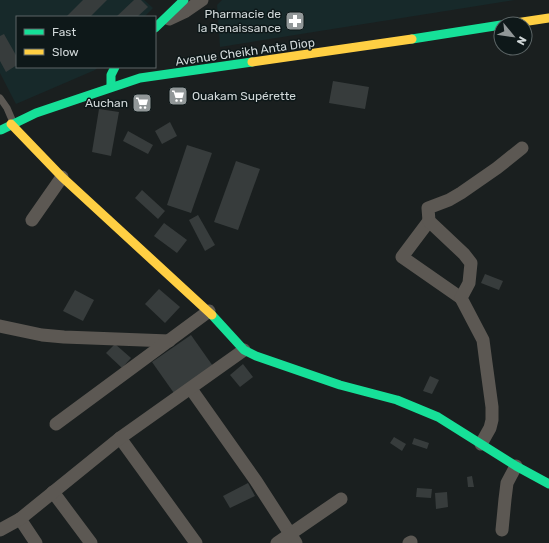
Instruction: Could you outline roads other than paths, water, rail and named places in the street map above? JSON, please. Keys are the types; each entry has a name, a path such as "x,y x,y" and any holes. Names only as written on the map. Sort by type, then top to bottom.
{"street":[{"path":"158,25 184,0"},
{"path":"158,25 186,11 202,0"},
{"path":"533,20 549,18"},
{"name":"Avenue Cheikh Anta Diop","path":"0,130 36,113 140,78 493,26"},
{"path":"111,87 111,75 114,68"},
{"path":"140,78 142,68"},
{"path":"13,124 62,177 209,311 244,350 256,356 340,385 404,403 438,417 516,466 549,484"},
{"path":"481,444 490,428 492,420 492,407 483,340 461,298 402,257 429,221 428,208 449,200 461,193 497,168 522,148"},
{"path":"32,220 62,177"},
{"path":"429,221 464,254 471,263 468,283 461,298"},
{"path":"56,424 209,311"},
{"path":"0,326 42,335 169,341"},
{"path":"0,530 20,519 120,438 244,350"},
{"path":"191,389 256,481 293,539"},
{"path":"120,438 196,543"},
{"path":"502,530 507,483 516,466"},
{"path":"53,492 91,543"},
{"path":"277,543 293,539 341,499"},
{"path":"20,519 36,543"}],"lane":[{"path":"0,98 7,108 13,124"}],"place":[{"name":"Pharmacie de la Renaissance","path":"295,21"},
{"name":"Ouakam Supérette","path":"178,96"},
{"name":"Auchan","path":"142,103"}]}
